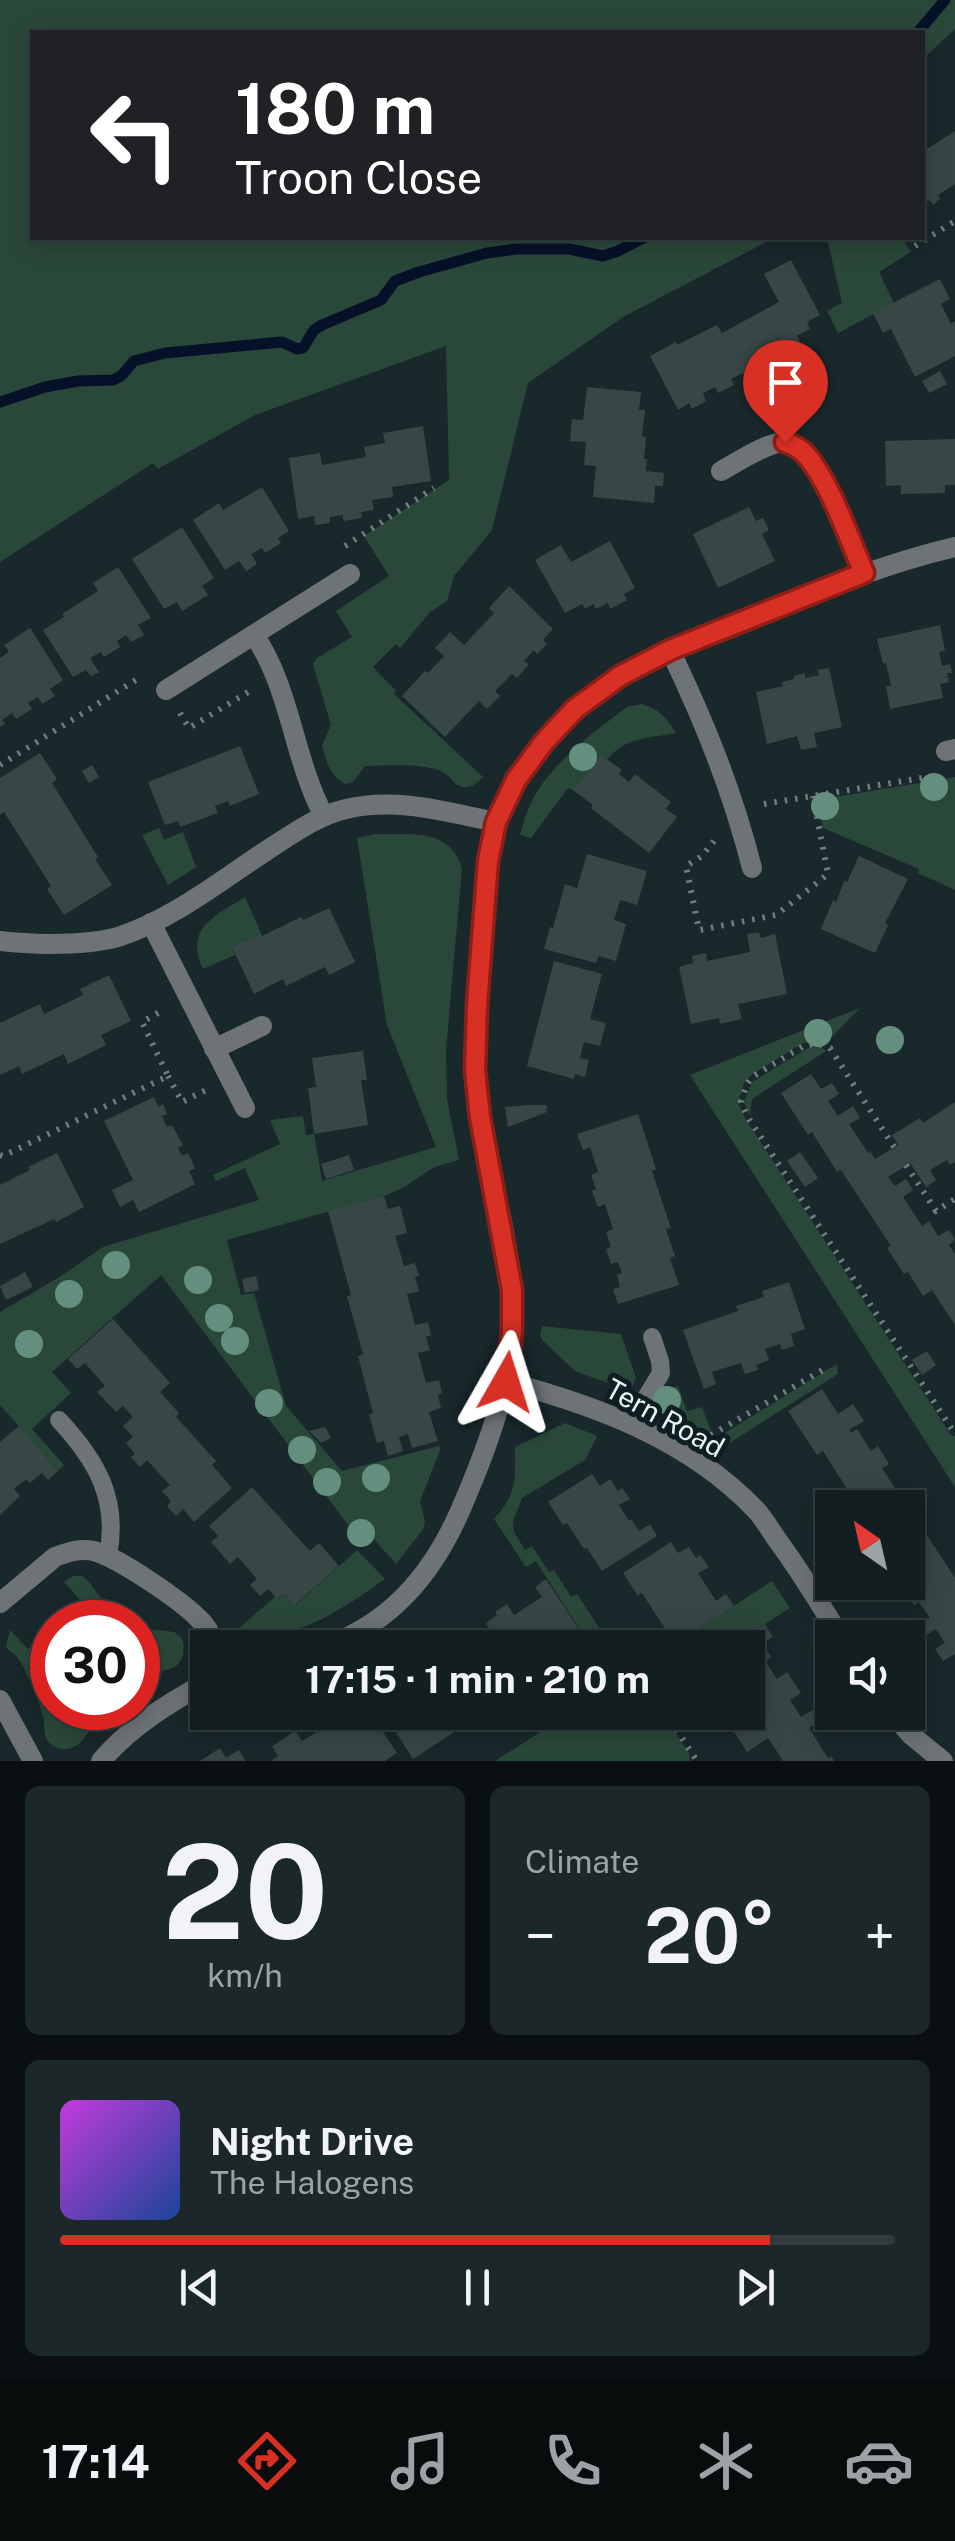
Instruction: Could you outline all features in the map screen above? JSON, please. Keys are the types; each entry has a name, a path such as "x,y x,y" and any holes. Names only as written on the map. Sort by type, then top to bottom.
{"street":[{"path":"721,471 775,443 794,445 804,452 824,483 864,573"},
{"path":"360,1630 417,1586 447,1541 490,1437 506,1382 512,1290 475,1070 488,861 496,822 516,780 575,709 620,676 670,650 864,573 955,547"},
{"path":"166,690 350,574"},
{"path":"254,635 276,674 310,785 324,816"},
{"path":"670,650 712,742 752,868"},
{"path":"0,941 93,941 122,936 178,909 304,826 344,809 409,804 496,822"},
{"path":"151,923 244,1108"},
{"path":"214,1049 262,1026"},
{"name":"Tern Road","path":"506,1382 592,1407 630,1424 720,1478 758,1512 830,1620"},
{"path":"0,1603 55,1556 87,1550 108,1556 188,1608 207,1630"},
{"path":"101,1761 147,1720 190,1692"},
{"path":"0,1700 33,1761"},
{"path":"907,1730 942,1761"}],"lane":[{"path":"630,1424 661,1373 652,1337"},
{"path":"59,1420 91,1458 103,1486 111,1518 108,1556"}],"path":[{"path":"916,246 955,221"},
{"path":"338,554 338,550 434,488"},
{"path":"0,765 153,670 190,728 276,674"},
{"path":"813,796 828,874 776,915 699,930 686,866 711,847 716,836 710,815 736,808 952,774 951,750"},
{"path":"188,997 142,1022 168,1076 182,1102 230,1078"},
{"path":"894,1147 830,1048 804,1045 747,1084 741,1102 747,1116 955,1434"},
{"path":"0,1155 168,1076"},
{"path":"906,1166 936,1211 955,1199"},
{"path":"690,1458 710,1435 826,1368"},
{"path":"678,1730 698,1761"}],"green space":[{"path":"0,0 955,0 955,29 925,57 925,30 30,30 30,240 770,240 623,317 528,383 492,530 454,576 447,601 430,612 400,648 396,644 373,667 396,691 394,694 483,777 472,786 457,785 444,773 427,767 406,765 365,766 353,782 341,781 333,773 322,746 331,725 313,664 352,637 336,611 389,576 364,536 449,480 446,346 255,415 158,469 153,463 0,562"},
{"path":"827,240 903,240 911,252 879,272 894,303 838,333 827,311 842,303"},
{"path":"642,704 662,715 676,733 629,743 607,760 601,755 573,790 568,788 531,838 520,835 535,795 557,766 627,707"},
{"path":"955,777 955,890 918,873 919,869 823,828 817,800"},
{"path":"159,828 164,840 183,832 196,867 168,885 142,835"},
{"path":"414,834 438,839 456,855 462,868 446,1050 447,1099 459,1160 434,1167 384,1196 227,1240 241,1295 254,1293 286,1406 342,1471 441,1448 420,1501 424,1528 396,1564 373,1538 363,1545 161,1275 52,1372 71,1393 32,1429 64,1465 58,1471 0,1405 0,1312 103,1247 259,1200 245,1168 216,1181 213,1175 280,1144 270,1120 303,1116 306,1135 314,1134 322,1181 436,1147 387,1025 357,838"},
{"path":"245,897 261,933 232,947 235,955 203,969 197,944 205,925"},
{"path":"860,1008 827,1042 803,1043 751,1075 738,1103 955,1436 955,1487 690,1075"},
{"path":"819,1046 826,1051 752,1099 750,1116 744,1102 752,1082 806,1049"},
{"path":"542,1326 621,1334 636,1378 632,1387 624,1389 575,1371 543,1341"},
{"path":"837,1364 838,1374 720,1449 710,1442"},
{"path":"678,1386 687,1411 702,1407 711,1431 704,1435 660,1408 659,1395"},
{"path":"565,1423 597,1436 585,1460 522,1498 513,1522 514,1532 525,1550 532,1546 571,1597 577,1594 601,1630 580,1630 536,1561 526,1567 494,1519 514,1485 515,1447"},
{"path":"357,1550 385,1579 334,1612 295,1630 239,1628 284,1593 296,1605"},
{"path":"82,1576 105,1600 80,1600 64,1582"},
{"path":"772,1581 790,1608 756,1630 700,1628"},
{"path":"10,1630 28,1649 30,1681 20,1661 6,1646"},
{"path":"160,1630 174,1632 182,1638 182,1658 172,1668 160,1672"},
{"path":"88,1730 78,1744 67,1749 49,1742 44,1732"},
{"path":"543,1730 673,1730 690,1761 495,1761"}],"building":[{"path":"955,131 955,184 938,195 940,199 933,205 930,200 925,202 925,150"},
{"path":"791,260 820,315 807,322 810,329 797,336 804,350 793,356 796,362 779,371 777,365 756,376 760,385 751,389 743,373 731,379 734,385 718,393 715,387 703,393 706,401 692,409 689,403 678,410 650,356 717,325 722,333 779,302 764,274"},
{"path":"940,279 950,299 941,304 951,324 955,321 955,356 915,377 891,329 883,333 873,313"},
{"path":"940,371 947,384 929,393 922,381"},
{"path":"587,387 641,392 639,410 645,410 642,436 646,437 646,471 664,473 663,486 655,486 654,503 593,497 596,466 584,465 586,442 570,441 572,419 583,420"},
{"path":"423,426 431,481 392,487 393,497 372,500 374,510 361,512 362,518 343,521 343,515 330,517 330,523 315,525 314,516 298,519 289,458 320,453 322,465 366,457 364,447 385,443 383,433"},
{"path":"955,439 955,485 945,485 945,493 901,494 901,485 886,486 885,441"},
{"path":"262,487 289,531 278,538 281,543 265,553 262,548 251,554 257,564 246,571 239,561 225,570 193,520 219,503 223,510"},
{"path":"749,507 756,521 763,518 769,530 762,534 775,561 718,588 693,534"},
{"path":"182,527 214,578 202,586 208,595 182,611 177,602 164,609 132,559"},
{"path":"610,541 635,588 624,594 627,600 610,609 608,603 596,609 593,604 585,609 582,604 565,613 535,560 561,545 571,562"},
{"path":"118,567 151,618 138,625 144,635 131,642 126,635 117,641 120,647 104,657 101,652 90,658 99,672 91,676 86,670 73,677 43,630 98,591 93,583"},
{"path":"509,586 553,629 543,640 547,644 524,661 529,664 517,678 512,674 495,691 500,696 487,709 479,701 445,737 402,696 444,656 435,648 450,632 464,645 494,613 489,608"},
{"path":"940,625 945,651 939,652 942,666 950,664 952,673 947,673 949,682 940,684 943,698 890,709 886,686 891,686 877,639"},
{"path":"30,628 63,680 50,689 55,696 42,704 38,697 28,703 32,709 16,719 12,713 2,720 5,724 0,727 0,658 9,652 4,645"},
{"path":"829,668 842,727 814,733 817,747 801,750 797,736 767,744 756,692 783,686 782,682 805,673 805,678 819,675 817,670"},
{"path":"240,746 259,794 230,806 228,801 215,806 218,813 180,827 178,821 165,825 148,782"},
{"path":"40,753 57,779 52,783 112,885 64,915 47,889 51,886 4,812 0,815 0,778"},
{"path":"601,755 622,770 619,774 629,782 635,774 671,802 666,809 677,817 649,853 573,790"},
{"path":"92,765 99,777 89,783 82,771"},
{"path":"587,854 647,871 637,905 620,900 614,920 626,924 616,961 599,956 596,963 544,949 565,884 577,888"},
{"path":"859,856 908,879 885,923 888,925 875,953 821,929"},
{"path":"329,908 355,962 329,975 325,967 286,986 283,979 254,994 232,947"},
{"path":"759,932 761,938 775,934 787,994 738,1004 742,1019 720,1024 719,1018 691,1024 679,967 693,963 692,956 706,953 707,961 750,952 747,934"},
{"path":"554,961 602,974 590,1019 606,1023 600,1046 584,1042 580,1058 589,1060 585,1077 575,1074 574,1079 527,1066"},
{"path":"109,975 131,1021 101,1035 106,1045 68,1064 64,1054 22,1074 19,1066 0,1075 0,1023 40,1004 44,1014 83,995 80,989"},
{"path":"363,1051 367,1080 361,1080 368,1125 314,1134 308,1088 316,1087 312,1058"},
{"path":"811,1074 821,1089 832,1083 839,1094 828,1101 838,1116 853,1106 860,1118 849,1124 875,1159 898,1145 892,1135 920,1118 923,1123 955,1102 955,1162 950,1165 947,1160 930,1170 936,1180 926,1187 910,1163 888,1177 895,1186 906,1179 913,1190 903,1197 922,1226 929,1221 938,1236 949,1230 955,1239 949,1245 955,1254 955,1325 932,1290 923,1296 908,1272 904,1274 887,1248 891,1246 841,1170 837,1172 812,1132 808,1135 781,1093"},
{"path":"154,1097 158,1107 163,1104 167,1114 162,1116 167,1127 172,1125 183,1145 178,1148 182,1156 188,1153 195,1168 189,1171 195,1184 139,1212 133,1200 120,1207 112,1190 133,1180 104,1121"},
{"path":"546,1105 547,1112 508,1127 505,1107"},
{"path":"638,1114 671,1228 666,1229 675,1256 670,1258 679,1285 618,1304 613,1289 620,1287 617,1275 622,1273 618,1262 611,1264 606,1249 611,1247 606,1232 613,1229 605,1204 598,1207 592,1191 596,1189 591,1175 598,1172 590,1147 583,1150 577,1134"},
{"path":"800,1152 818,1178 805,1187 787,1161"},
{"path":"57,1153 84,1207 0,1244 0,1185"},
{"path":"349,1155 354,1170 326,1179 321,1164"},
{"path":"384,1196 388,1209 400,1206 407,1233 395,1236 404,1266 415,1263 419,1276 415,1277 419,1291 407,1294 415,1325 428,1322 431,1335 426,1337 430,1350 418,1353 426,1383 439,1380 442,1393 438,1395 441,1408 429,1412 438,1441 412,1448 408,1434 399,1437 403,1451 388,1456 384,1441 377,1443 369,1414 373,1413 358,1356 363,1354 328,1211"},
{"path":"25,1272 33,1287 6,1300 0,1286"},
{"path":"256,1276 259,1290 245,1293 242,1279"},
{"path":"789,1282 805,1329 791,1334 794,1346 782,1350 780,1344 765,1349 769,1360 756,1365 758,1370 745,1374 741,1363 712,1372 716,1384 704,1389 683,1330 738,1311 736,1306 764,1297 762,1291"},
{"path":"113,1319 170,1383 160,1392 179,1413 176,1417 216,1461 212,1465 232,1488 194,1522 183,1509 176,1516 167,1506 171,1501 162,1491 170,1485 147,1460 140,1467 131,1457 135,1454 126,1443 133,1437 123,1426 133,1417 123,1406 116,1412 97,1392 105,1386 85,1363 77,1369 68,1359"},
{"path":"927,1351 936,1365 922,1375 912,1360"},
{"path":"822,1389 838,1414 853,1404 864,1421 849,1430 851,1433 857,1429 871,1451 878,1446 889,1464 882,1468 896,1490 848,1490 823,1451 817,1455 788,1411"},
{"path":"19,1426 58,1471 48,1480 42,1473 30,1483 26,1479 14,1489 20,1496 0,1515 0,1442"},
{"path":"325,1427 331,1438 321,1443 309,1431"},
{"path":"592,1474 600,1486 610,1479 618,1491 622,1488 630,1499 619,1505 629,1521 639,1531 650,1524 657,1536 602,1571 548,1502"},
{"path":"252,1487 310,1551 319,1543 339,1566 295,1605 284,1593 277,1599 268,1589 260,1596 250,1585 257,1579 238,1557 230,1564 211,1542 218,1536 209,1526"},
{"path":"925,1532 955,1578 955,1654 943,1661 935,1649 945,1643 936,1629 926,1635 925,1621 930,1618 919,1602 914,1605 910,1600 925,1600"},
{"path":"671,1542 678,1553 689,1547 709,1567 698,1573 716,1601 726,1594 734,1606 697,1630 666,1630 642,1593 638,1596 623,1573"},
{"path":"546,1579 579,1630 490,1630 486,1623 507,1604 514,1615 542,1597 535,1587"},
{"path":"765,1624 773,1637 765,1641 765,1630 756,1630"},
{"path":"765,1661 777,1679 787,1672 801,1693 790,1700 801,1717 812,1710 815,1724 809,1728 834,1761 783,1761 768,1738 747,1752 733,1730 765,1730"},
{"path":"320,1730 382,1730 397,1753 385,1761 271,1761 278,1756 272,1746 295,1731 302,1741"},
{"path":"394,1730 457,1730 413,1759"},
{"path":"220,1748 226,1758 239,1750 246,1761 200,1761"}],"waterway":[{"path":"920,30 945,0"},
{"path":"0,402 45,387 113,380 134,361 165,353 282,342 303,348 314,330 381,300 395,281 487,253 569,249 603,256 639,240"}],"route":[{"path":"506,1382 512,1290 475,1070 488,861 496,822 516,780 544,742 575,709 620,676 670,650 864,573 810,459 785,442"}]}
